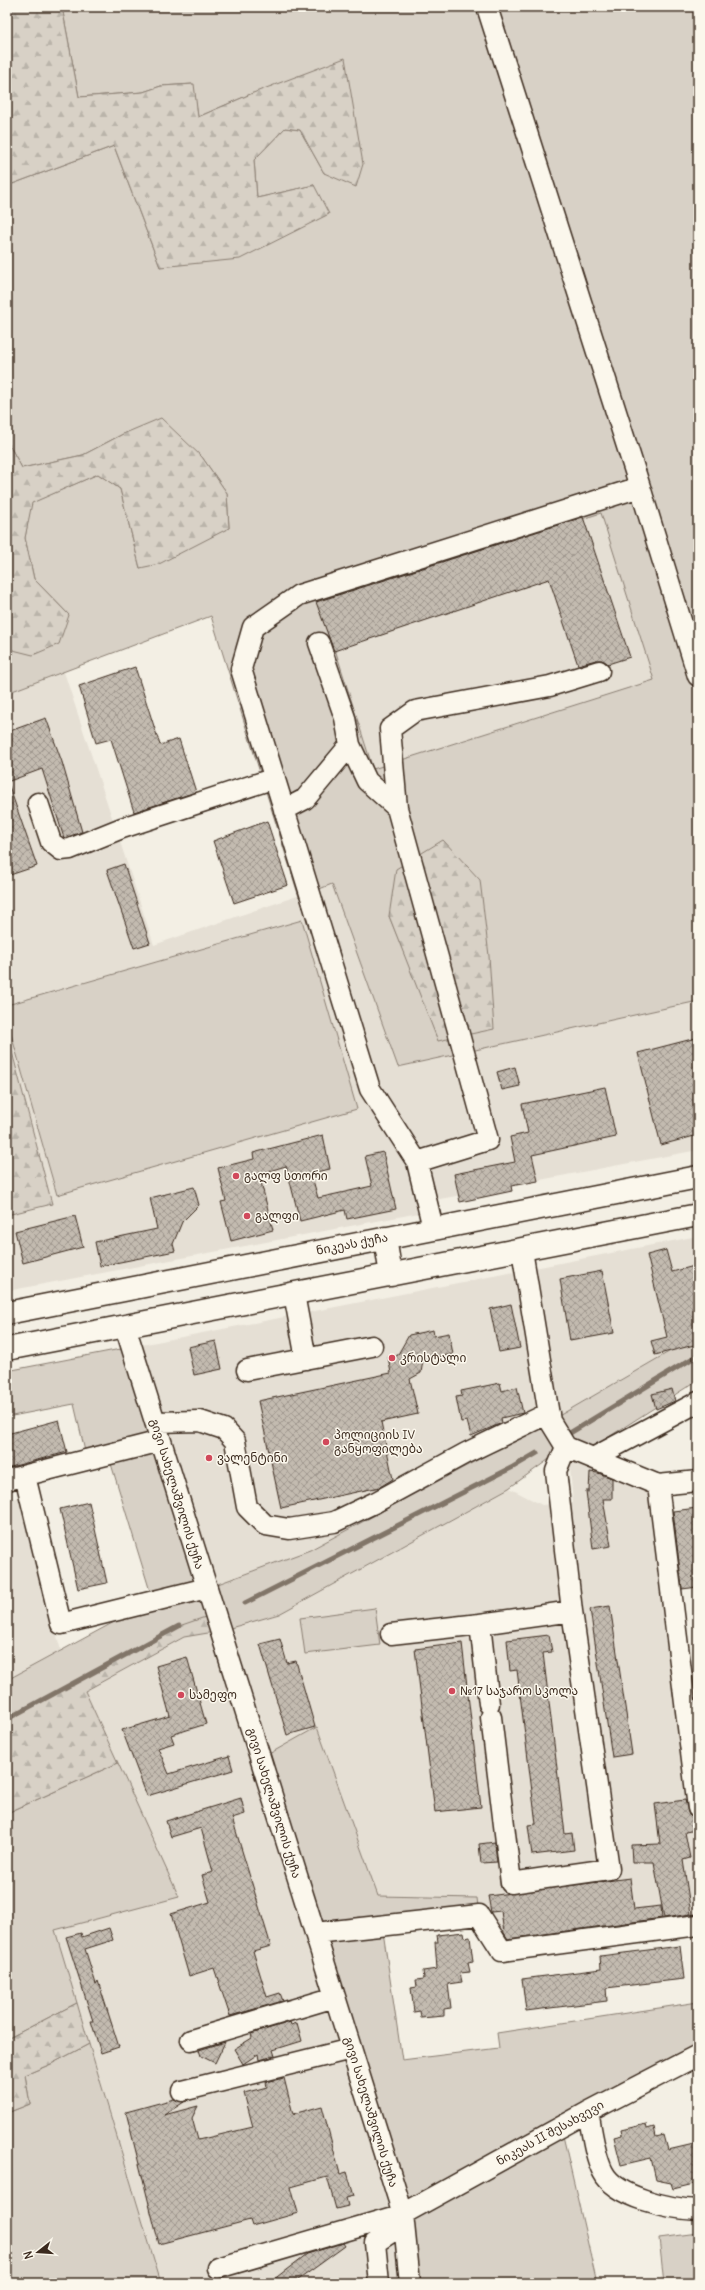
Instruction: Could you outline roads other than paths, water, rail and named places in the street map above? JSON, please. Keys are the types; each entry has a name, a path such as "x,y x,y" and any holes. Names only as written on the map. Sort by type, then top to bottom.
{"main road":[{"name":"ნიკეას ქუჩა","path":"7,1313 698,1177"},
{"path":"7,1349 698,1215"},
{"path":"385,1238 391,1275"}],"street":[{"path":"487,7 640,487 698,676"},
{"path":"433,1228 417,1162 370,1089 241,669 253,627 299,595 640,487"},
{"path":"319,643 346,718 350,745 367,781 396,808"},
{"path":"417,1162 488,1140 396,808 390,729 415,712 550,686 599,671"},
{"path":"284,810 305,800 350,745"},
{"path":"38,803 51,842 60,850 70,849 122,828 275,778"},
{"path":"522,1250 550,1421 566,1447 658,1485 698,1482"},
{"path":"294,1294 306,1359"},
{"name":"გივი სახელაშვილის ქუჩა","path":"125,1326 403,2219 410,2283"},
{"path":"246,1370 372,1346"},
{"path":"593,1458 698,1402"},
{"path":"207,1588 61,1624 16,1478 158,1432 200,1421 224,1429 235,1442 247,1507 264,1525 289,1529 334,1522 376,1502 466,1452 549,1413"},
{"path":"480,1624 511,1883 609,1869 572,1611 556,1471 566,1447"},
{"path":"658,1485 698,1808"},
{"path":"391,1634 480,1624 572,1611"},
{"path":"315,1933 479,1914 502,1951 698,1925"},
{"path":"191,2040 335,1997"},
{"path":"182,2091 351,2049"},
{"name":"ნიკეას II შესახვევი","path":"403,2219 588,2112 698,2055"},
{"path":"588,2112 604,2174 617,2186 634,2196 680,2209 698,2210"},
{"path":"218,2268 403,2219"},
{"path":"379,2283 375,2243 403,2219"}],"waterway":[{"path":"565,1436 698,1355"},
{"path":"245,1603 513,1467 537,1453"},
{"path":"7,1719 179,1626"}],"place":[{"name":"გალფ სთორი","path":"236,1176"},
{"name":"გალფი","path":"247,1216"},
{"name":"კრისტალი","path":"392,1358"},
{"name":"პოლიციის IV განყოფილება","path":"326,1442"},
{"name":"ვალენტინი","path":"209,1458"},
{"name":"№17 საჯარო სკოლა","path":"452,1691"},
{"name":"სამეფო","path":"181,1695"}]}
